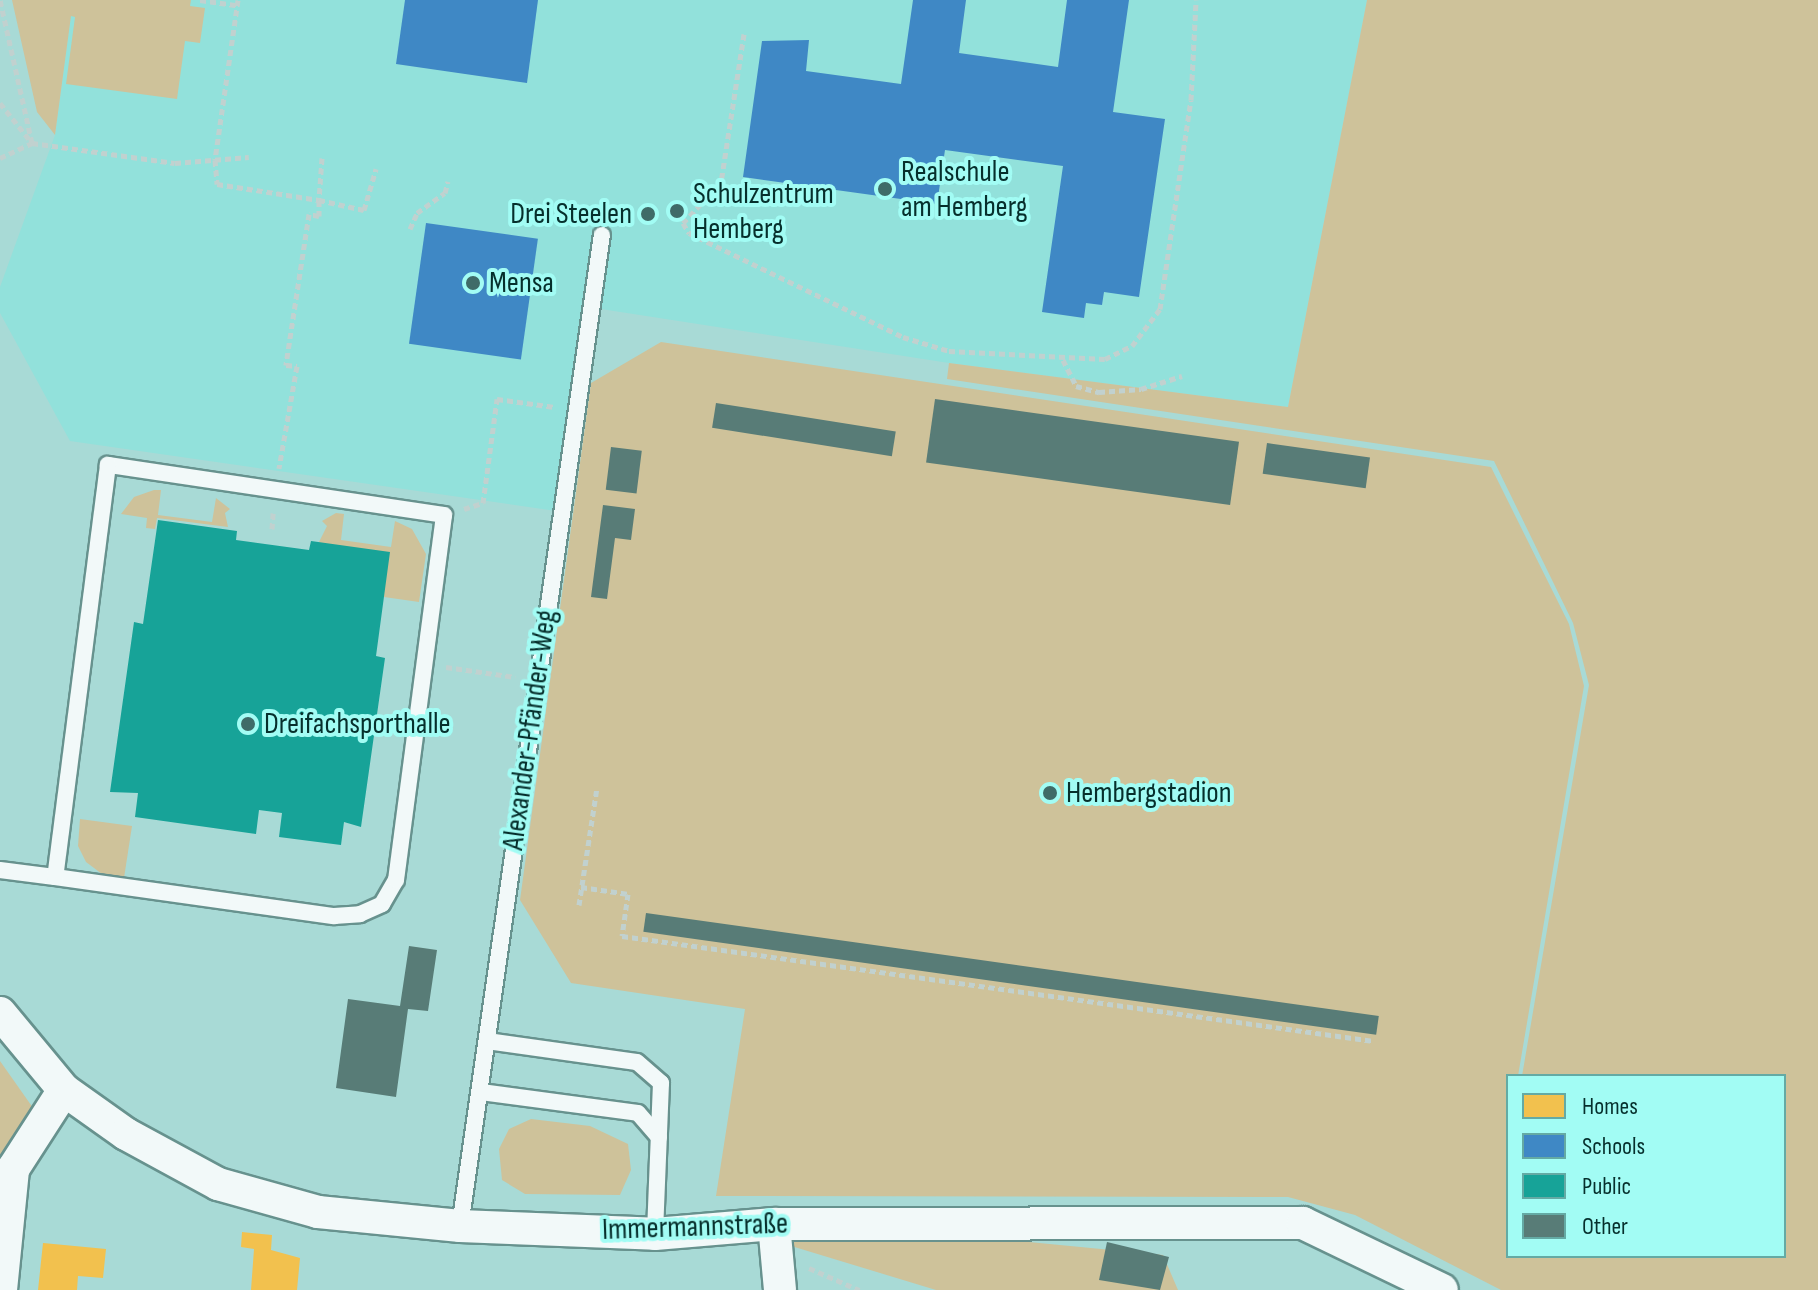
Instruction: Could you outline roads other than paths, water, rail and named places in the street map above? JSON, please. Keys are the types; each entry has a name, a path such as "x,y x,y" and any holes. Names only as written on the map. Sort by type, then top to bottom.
{"street":[{"name":"Immermannstraße","path":"0,1013 64,1090 126,1134 218,1184 318,1212 460,1226 655,1234 774,1224 1303,1223 1442,1290"},
{"path":"1,1290 13,1169 64,1090"},
{"path":"774,1224 780,1290"}],"lane":[{"name":"Alexander-Pfänder-Weg","path":"460,1226 602,235"},
{"path":"0,870 334,916 360,914 382,904 396,880 444,515 275,493 108,465 55,877"},
{"path":"487,1041 637,1062 661,1083 655,1234"},
{"path":"481,1092 638,1113 659,1137"}],"place":[{"name":"Realschule am Hemberg","path":"885,189"},
{"name":"Schulzentrum Hemberg","path":"677,211"},
{"name":"Drei Steelen","path":"648,214"},
{"name":"Mensa","path":"473,283"},
{"name":"Dreifachsporthalle","path":"248,724"},
{"name":"Hembergstadion","path":"1050,793"}]}
